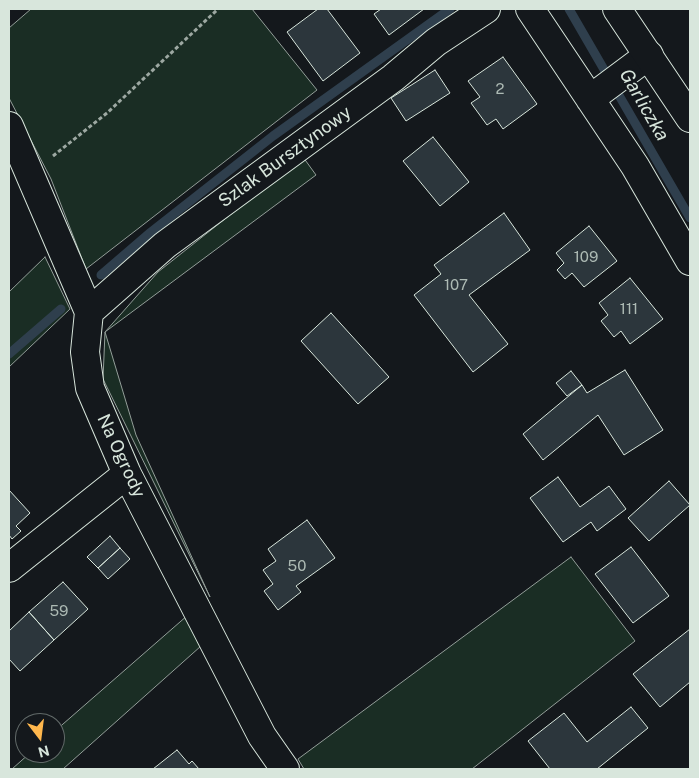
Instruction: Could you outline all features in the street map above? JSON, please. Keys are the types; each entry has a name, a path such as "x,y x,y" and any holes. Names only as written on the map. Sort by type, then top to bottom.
{"street":[{"name":"Szlak Bursztynowy","path":"89,312 165,245 393,78 436,42 486,9"},
{"path":"530,9 595,96 690,261"},
{"path":"617,9 639,63 690,118"},
{"path":"595,96 639,63"},
{"name":"Na Ogrody","path":"9,126 89,312 85,352 90,388 127,474 262,736 285,769"},
{"path":"9,568 127,474"}],"path":[{"path":"30,174 107,113 218,9"}],"green space":[{"path":"31,9 252,9 317,90 86,269 51,179 9,98 9,28"},
{"path":"303,157 316,175 105,332 158,272"},
{"path":"45,257 70,309 9,367 9,292"},
{"path":"105,332 136,435 210,597 103,379"},
{"path":"571,557 635,641 472,769 304,769 298,759"},
{"path":"188,615 201,646 63,769 12,769 19,763 65,763 65,722"}],"building":[{"path":"318,9 327,9 360,53 323,81 287,32"},
{"path":"381,9 424,9 389,35 374,14"},
{"path":"503,57 537,104 503,129 496,119 487,125 471,103 480,97 468,81"},
{"path":"435,70 450,93 406,121 391,98"},
{"path":"433,137 469,182 440,206 403,161"},
{"path":"504,213 530,250 469,295 508,344 473,372 414,295 441,274 434,265"},
{"path":"589,226 617,261 584,287 572,273 565,279 557,270 564,263 556,253"},
{"path":"630,278 663,319 630,344 621,331 614,337 601,321 608,315 599,303"},
{"path":"331,313 389,377 358,404 301,341"},
{"path":"625,370 663,430 624,455 598,415 543,460 523,434 582,385 587,393"},
{"path":"571,371 582,385 567,396 556,383"},
{"path":"558,477 580,507 609,486 626,509 597,531 591,522 563,542 530,498"},
{"path":"669,481 690,505 649,541 628,518"},
{"path":"9,490 30,513 16,526 21,531 12,539 9,535"},
{"path":"307,520 335,558 296,586 301,592 278,610 264,591 273,584 263,570 276,561 268,549"},
{"path":"110,536 120,548 98,568 87,557"},
{"path":"631,547 669,596 633,623 595,574"},
{"path":"120,548 130,559 108,579 98,568"},
{"path":"63,582 88,609 54,640 29,612"},
{"path":"29,612 54,640 20,671 9,659 9,631"},
{"path":"690,629 690,682 660,707 633,674"},
{"path":"631,707 648,728 597,769 550,769 528,741 564,713 587,742"},
{"path":"177,750 189,764 192,761 199,769 153,769"}],"waterway":[{"path":"101,275 151,232 273,136 450,9"},
{"name":"Garliczka","path":"569,9 690,218"},
{"path":"9,354 61,309"}]}
